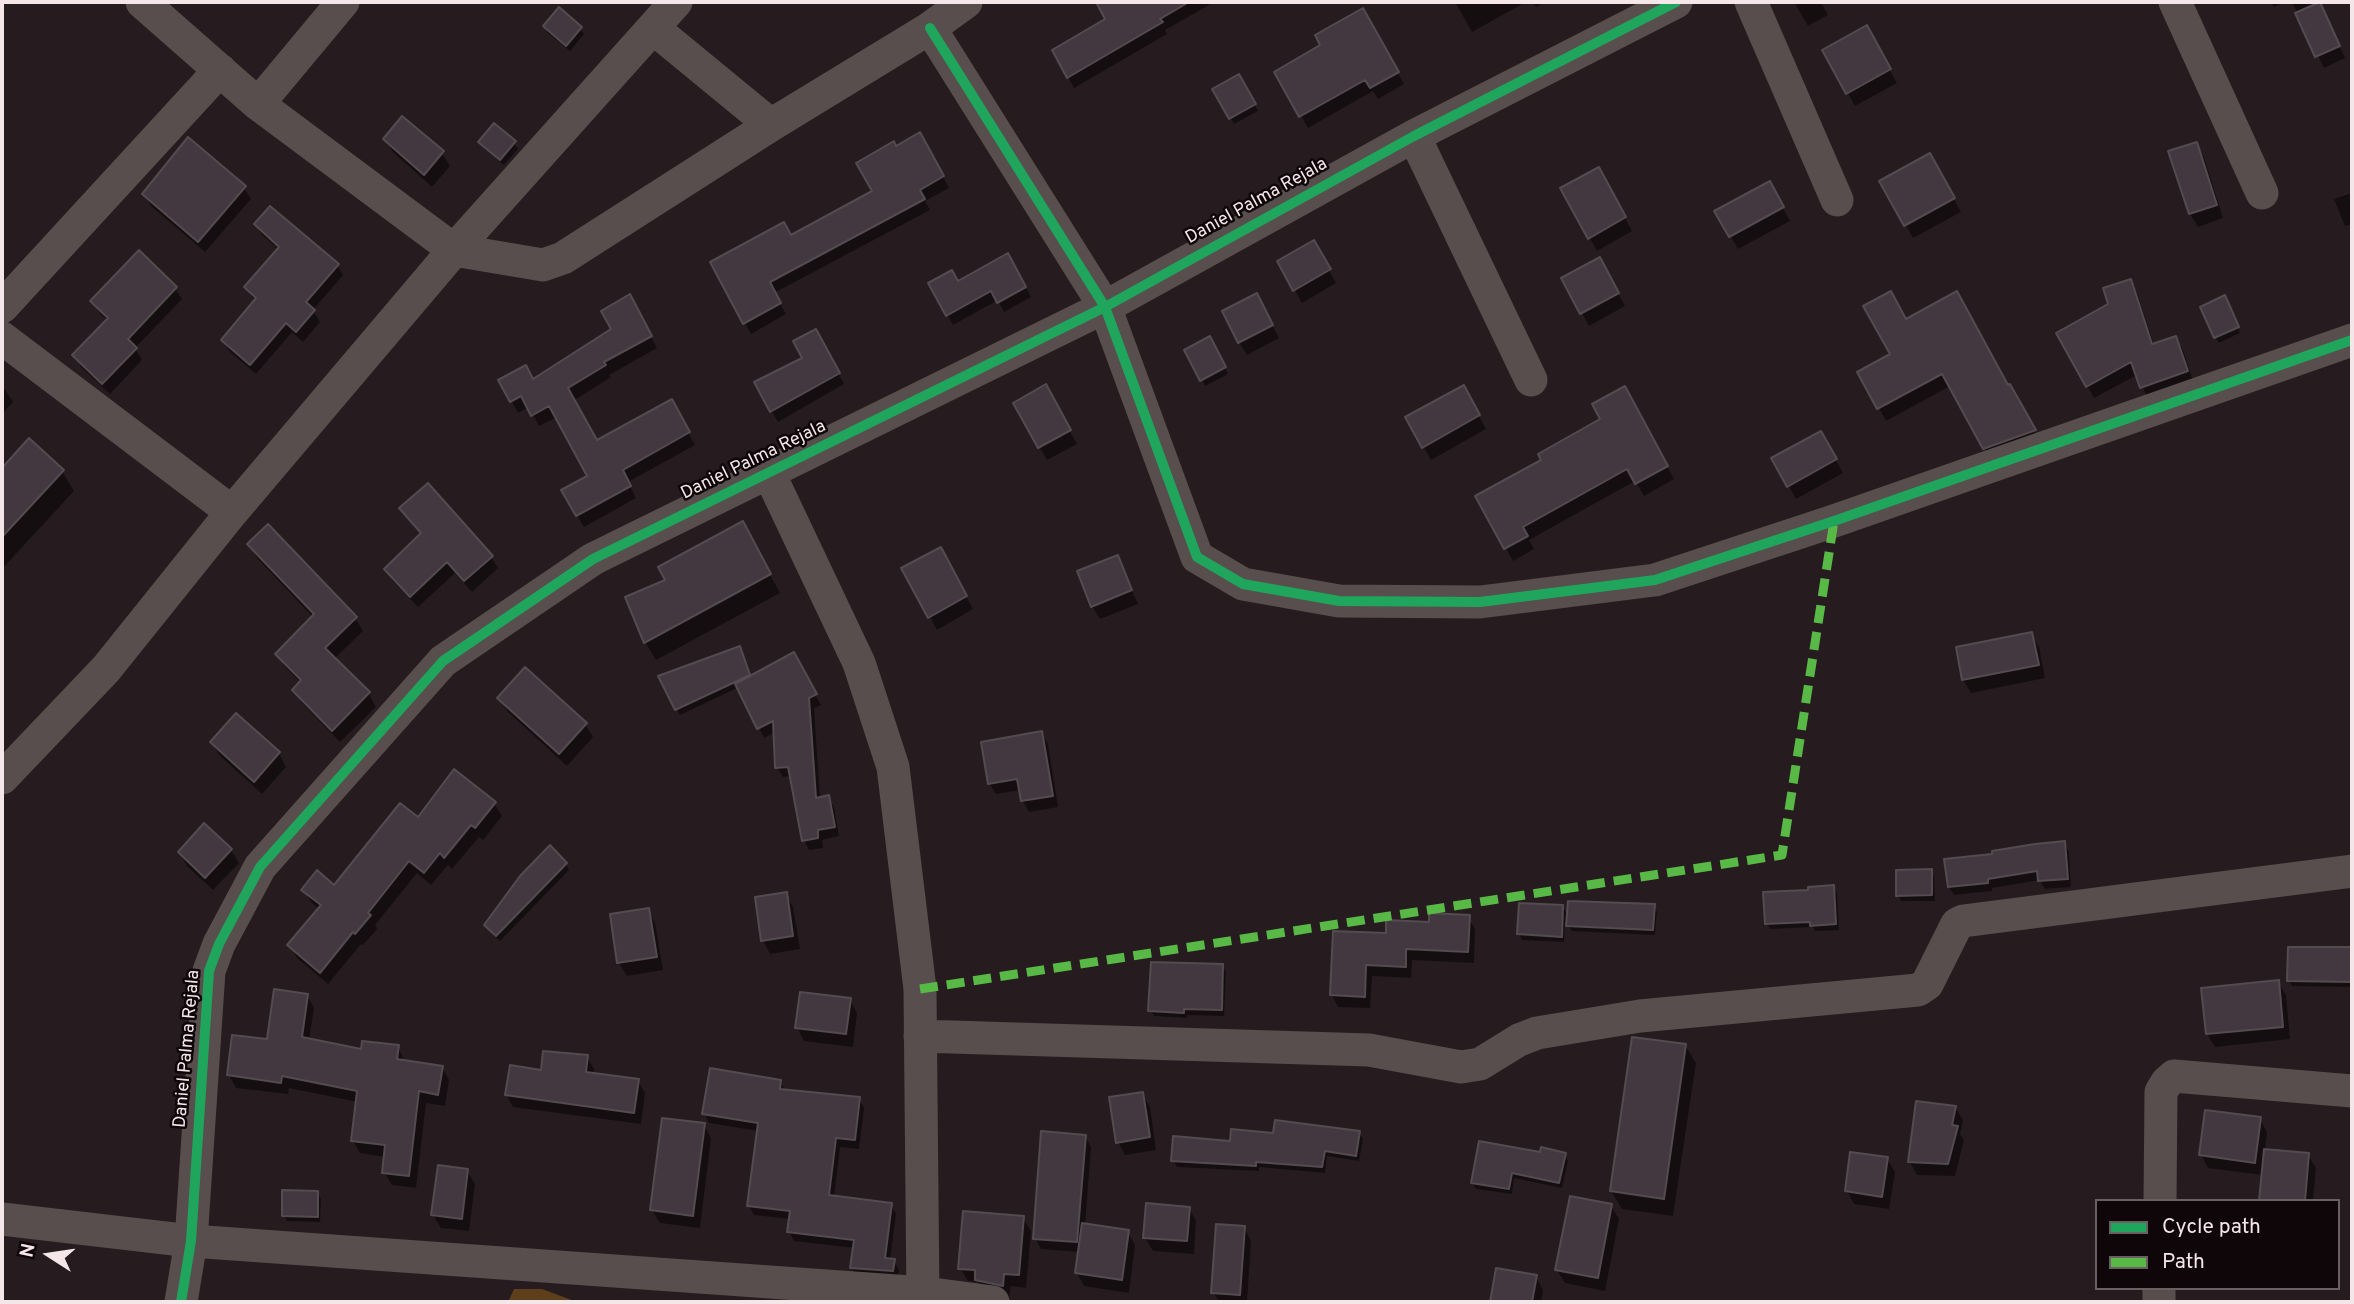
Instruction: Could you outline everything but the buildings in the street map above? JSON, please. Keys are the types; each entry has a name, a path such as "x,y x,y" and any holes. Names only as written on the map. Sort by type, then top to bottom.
{"street":[{"path":"142,2 258,104 454,250 542,265 563,258 771,125 930,28 966,2"},
{"path":"258,104 343,2"},
{"path":"2,778 106,669 232,512 454,250 676,2"},
{"name":"Daniel Palma Rejala","path":"181,1302 191,1241 209,971 219,944 260,867 443,661 593,559 1105,307 1414,136 1676,2"},
{"path":"1751,2 1837,200"},
{"path":"2175,2 2262,192"},
{"path":"653,28 771,125"},
{"path":"930,28 1105,307 1197,557 1243,584 1339,601 1480,602 1654,580 1835,521 2352,340"},
{"path":"2,307 220,70"},
{"path":"1414,136 1531,380"},
{"path":"2,338 232,512"},
{"path":"769,473 859,663 893,767 920,989 924,1298"},
{"path":"920,1035 1369,1050 1461,1067 1480,1064 1519,1040 1537,1033 1640,1016 1917,990 1927,984 1957,924 1963,921 2352,871"},
{"path":"2160,1199 2161,1092 2175,1076 2352,1091"},
{"path":"2,1219 191,1241 993,1302"}],"shaded area":[{"path":"514,1289 542,1289 577,1302 508,1302"}],"marked path":[{"path":"920,989 1782,855 1834,521"}],"cycle path":[{"path":"181,1302 191,1241 209,971 219,944 260,867 443,661 593,559 1105,307 1414,136 1676,2"},
{"path":"930,28 1105,307 1197,557 1243,584 1339,601 1480,602 1655,580 1834,521 2352,340"}]}
